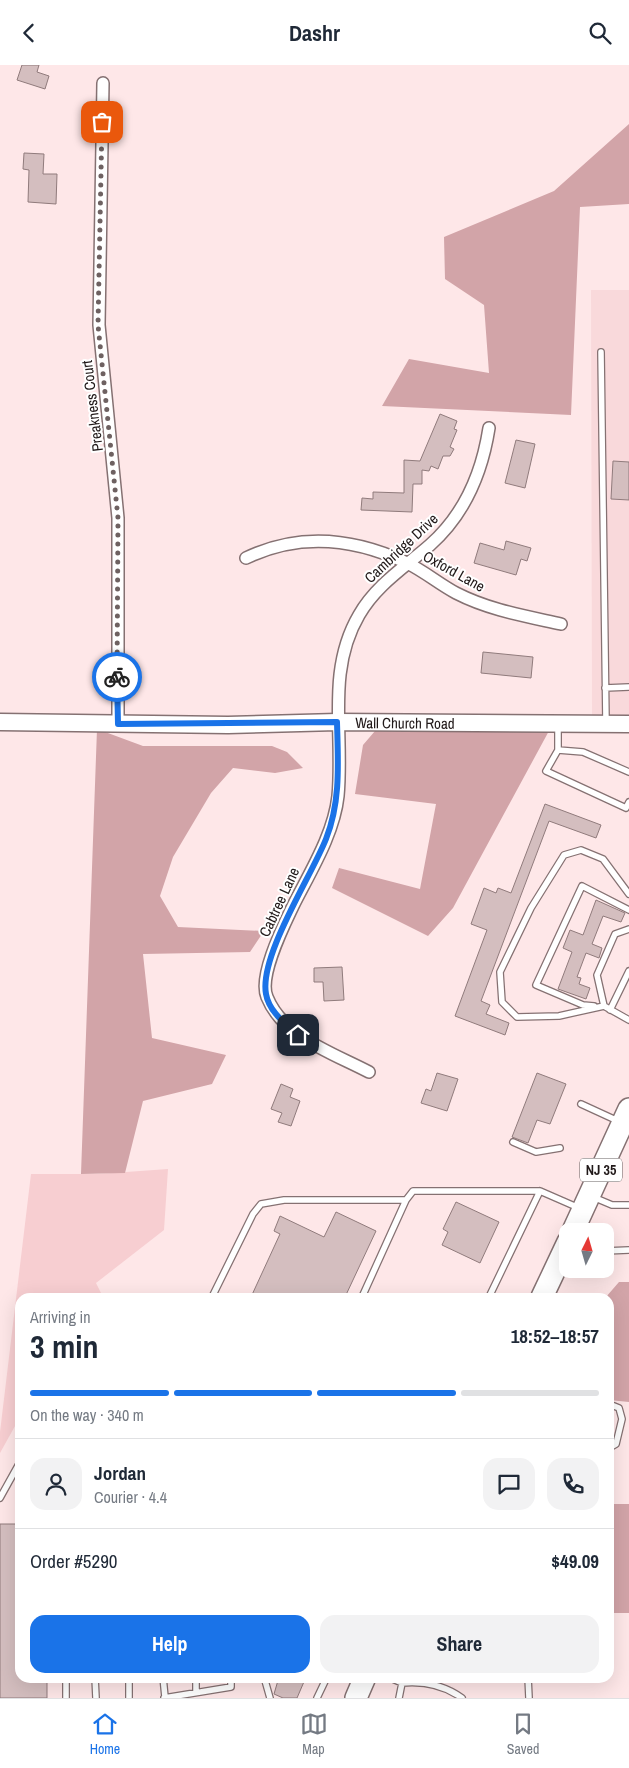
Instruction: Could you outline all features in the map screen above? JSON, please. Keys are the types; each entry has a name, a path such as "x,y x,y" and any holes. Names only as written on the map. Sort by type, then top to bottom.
{"highway":[{"name":"NJ 35","path":"577,1223 626,1116"},
{"path":"544,1293 559,1264"},
{"path":"356,1698 362,1683"}],"street":[{"name":"Preakness Court","path":"103,83 98,325 118,518 118,724"},
{"name":"Cambridge Drive","path":"337,722 340,670 350,634 372,596 384,583 432,543 464,505 479,473 489,428"},
{"name":"Oxford Lane","path":"246,558 264,549 301,542 340,541 371,548 408,563 454,592 475,602 505,612 561,624"},
{"name":"Wall Church Road","path":"0,723 337,722 629,724"},
{"name":"Cabtree Lane","path":"337,722 338,797 326,839 274,947 266,995 278,1018 298,1035 369,1072"}],"lane":[{"path":"601,351 606,724"},
{"path":"605,688 629,687"},
{"path":"558,723 558,749 546,771 626,808 629,802"},
{"path":"558,749 583,751 629,772"},
{"path":"604,1006 559,1015 517,1017 502,1002 500,972 531,908 564,855 581,850 603,859 629,894"},
{"path":"629,910 582,887 536,985 584,1005 604,1006 629,1020"},
{"path":"604,1006 597,975 615,934 629,929"},
{"path":"610,1010 629,971"},
{"path":"581,1105 626,1116"},
{"path":"513,1142 536,1152 560,1148"},
{"path":"364,1293 406,1200 413,1191 540,1191 586,1203 629,1205"},
{"path":"491,1293 540,1191"},
{"path":"214,1293 253,1214 261,1204 284,1200 406,1200"},
{"path":"614,1251 629,1250"},
{"path":"614,1406 619,1408 622,1419 616,1444 614,1445"},
{"path":"0,1497 15,1471"},
{"path":"66,1683 66,1698"},
{"path":"95,1683 96,1698"},
{"path":"129,1683 129,1698"},
{"path":"163,1683 164,1697 232,1687 232,1683"},
{"path":"196,1683 196,1692"},
{"path":"266,1683 270,1698"},
{"path":"317,1698 323,1683"},
{"path":"399,1698 402,1683 434,1684 454,1692 462,1698"},
{"path":"528,1683 529,1698"}],"shaded area":[{"path":"629,124 629,204 580,207 571,415 382,406 409,359 489,373 484,305 445,279 444,237 554,191"},
{"path":"591,290 629,290 629,715 592,715"},
{"path":"97,729 143,746 272,746 287,752 303,768 275,773 233,768 211,793 173,857 160,896 178,927 264,931 250,952 143,954 152,1038 226,1055 212,1084 143,1101 125,1173 81,1174"},
{"path":"550,729 453,908 428,936 332,888 339,868 420,889 436,804 355,794 363,745 375,731"},
{"path":"168,1169 164,1230 96,1283 101,1293 17,1293 31,1174 98,1174"},
{"path":"619,1282 629,1282 629,1402 614,1400 614,1293 609,1293"},
{"path":"15,1307 15,1426 0,1453 0,1432"},
{"path":"614,1504 629,1504 629,1613 614,1613"}],"building":[{"path":"22,65 39,65 37,72 49,76 45,89 17,80"},
{"path":"24,153 44,154 43,174 57,174 56,204 28,202 29,170 23,169"},
{"path":"440,414 457,421 454,429 457,430 450,447 454,449 450,456 443,456 438,469 431,466 429,471 422,470 422,484 413,484 412,512 361,510 362,498 373,499 373,492 404,493 404,460 420,461"},
{"path":"516,440 535,444 525,488 505,483"},
{"path":"613,461 629,462 629,500 611,499"},
{"path":"506,541 531,548 527,561 521,559 516,575 474,563 480,543 504,550"},
{"path":"483,652 533,657 531,678 481,673"},
{"path":"545,804 601,825 596,838 549,821 481,1001 490,1005 486,1014 509,1023 505,1035 455,1016 487,930 471,924 484,888 496,893 498,888 511,893"},
{"path":"596,900 625,913 621,922 603,916 592,944 602,948 599,958 586,953 577,977 581,978 579,984 590,988 586,999 558,989 572,952 563,948 570,930 583,935"},
{"path":"342,967 344,1000 324,1001 323,982 314,982 314,968"},
{"path":"437,1073 458,1079 447,1111 421,1103 426,1089 431,1091"},
{"path":"537,1073 566,1084 550,1124 537,1120 528,1143 512,1137"},
{"path":"281,1084 293,1089 290,1097 300,1101 291,1126 278,1122 282,1113 271,1109"},
{"path":"456,1202 499,1222 480,1263 442,1245 448,1232 443,1229"},
{"path":"336,1212 376,1231 347,1293 253,1293 280,1234 274,1231 280,1216 324,1237"},
{"path":"0,1524 15,1524 15,1683 47,1683 47,1698 0,1698"},
{"path":"277,1683 303,1683 297,1698 283,1698 274,1694"}],"way so far":[{"path":"102,122 98,325 108,424 116,479 118,518 117,677"}],"route":[{"path":"117,677 118,724 228,725 337,722 338,797 326,839 274,947 267,976 266,995 278,1018 298,1035"}]}
